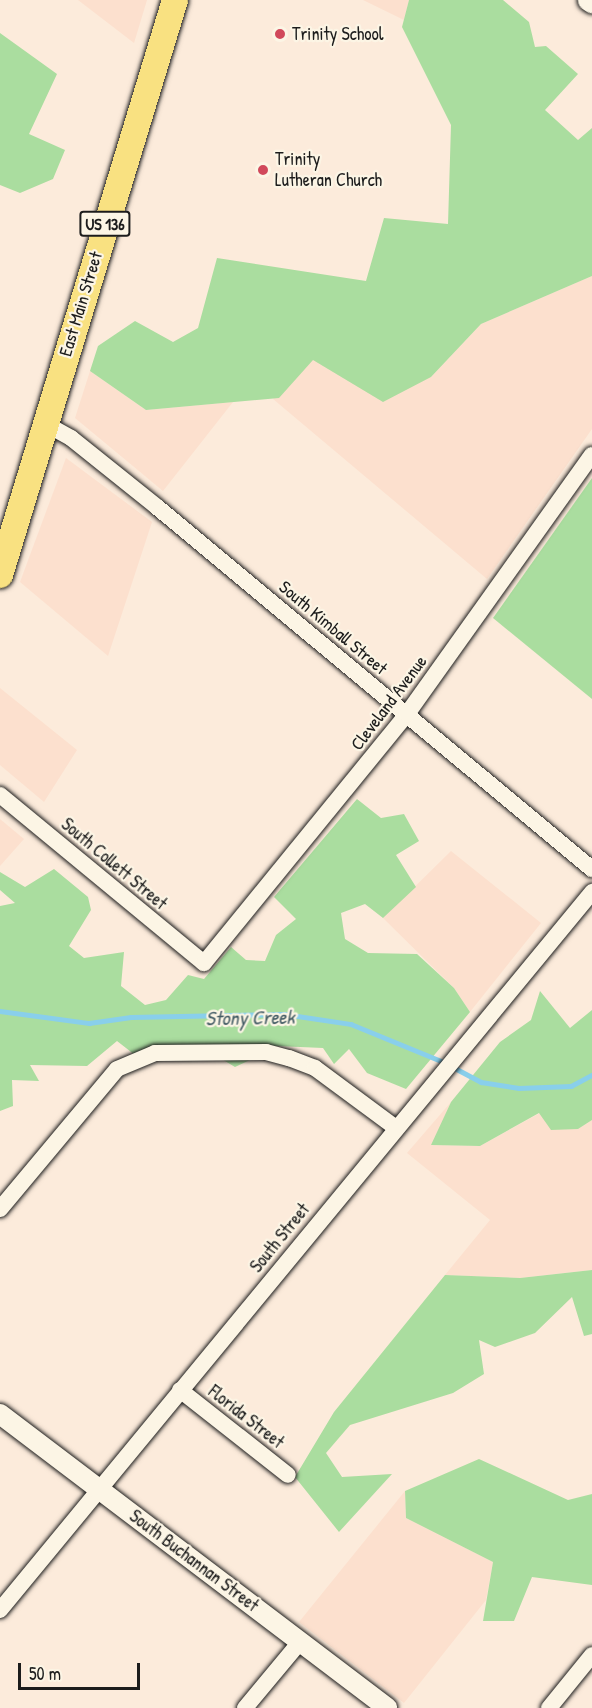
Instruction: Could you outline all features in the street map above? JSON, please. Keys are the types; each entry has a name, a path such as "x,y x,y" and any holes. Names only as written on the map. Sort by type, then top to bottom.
{"main road":[{"name":"East Main Street","path":"0,575 44,423 175,0"}],"street":[{"name":"South Kimball Street","path":"44,423 71,438 592,869"},
{"name":"Cleveland Avenue","path":"204,963 407,714 592,455"},
{"name":"South Collett Street","path":"0,795 204,963"},
{"name":"South Street","path":"0,1610 101,1490 180,1390 479,1026 592,892"},
{"path":"0,1209 117,1069 155,1053 266,1052 315,1068 396,1128"},
{"name":"Florida Street","path":"180,1390 288,1475"},
{"name":"South Buchannan Street","path":"0,1414 387,1708"},
{"path":"245,1708 300,1642"},
{"path":"549,1708 592,1655"}],"shaded area":[{"path":"78,0 147,0 134,43"},
{"path":"363,0 409,0 404,20"},
{"path":"592,276 592,429 487,579 273,399 313,359 431,377 481,324"},
{"path":"90,371 146,410 233,402 163,491 75,418"},
{"path":"66,458 152,522 108,656 20,582"},
{"path":"0,688 77,750 44,802 0,765"},
{"path":"0,819 24,839 0,866"},
{"path":"451,851 541,923 470,1012 454,988 383,918"},
{"path":"451,1102 432,1145 480,1146 540,1113 578,1129 592,1120 592,1270 520,1278 445,1275 490,1220 407,1153"},
{"path":"405,1491 406,1518 493,1562 486,1600 404,1703 299,1622"}],"green space":[{"path":"409,0 503,0 529,22 535,47 546,46 578,74 545,110 578,140 592,128 592,276 481,324 431,377 383,402 313,360 279,398 146,410 90,371 98,346 135,321 173,342 198,328 217,258 366,281 384,218 448,224 451,125 402,27"},
{"path":"0,33 57,74 29,134 65,150 53,179 20,193 0,185"},
{"path":"592,478 592,699 493,618"},
{"path":"357,799 381,818 404,814 419,841 396,855 416,887 383,918 365,904 341,913 345,939 368,953 417,954 454,988 470,1012 406,1089 367,1073 349,1049 334,1064 323,1048 252,1045 250,1060 235,1067 220,1058 135,1055 117,1041 87,1066 30,1065 39,1081 12,1080 13,1106 0,1111 0,906 15,903 0,890 0,872 25,887 54,869 88,897 91,910 69,946 84,958 124,952 121,986 145,1005 166,1000 188,975 204,979 231,947 246,960 265,961 276,935 296,919 274,897"},
{"path":"540,991 570,1028 592,1010 592,1120 578,1129 551,1130 539,1113 480,1146 431,1145 451,1102 500,1042 531,1020"},
{"path":"592,1270 592,1334 584,1336 572,1297 535,1333 495,1347 479,1340 484,1374 453,1393 350,1425 326,1453 342,1477 392,1474 339,1532 295,1477 334,1412 445,1275 520,1278"},
{"path":"479,1459 568,1500 592,1494 592,1585 532,1577 514,1621 483,1621 493,1562 406,1518 405,1491"}],"waterway":[{"name":"Stony Creek","path":"0,1011 89,1023 131,1017 284,1014 351,1024 446,1063"},
{"path":"453,1067 481,1082 519,1088 571,1086 592,1075"}],"place":[{"name":"Trinity School","path":"280,34"},
{"name":"Trinity Lutheran Church","path":"263,170"}]}
